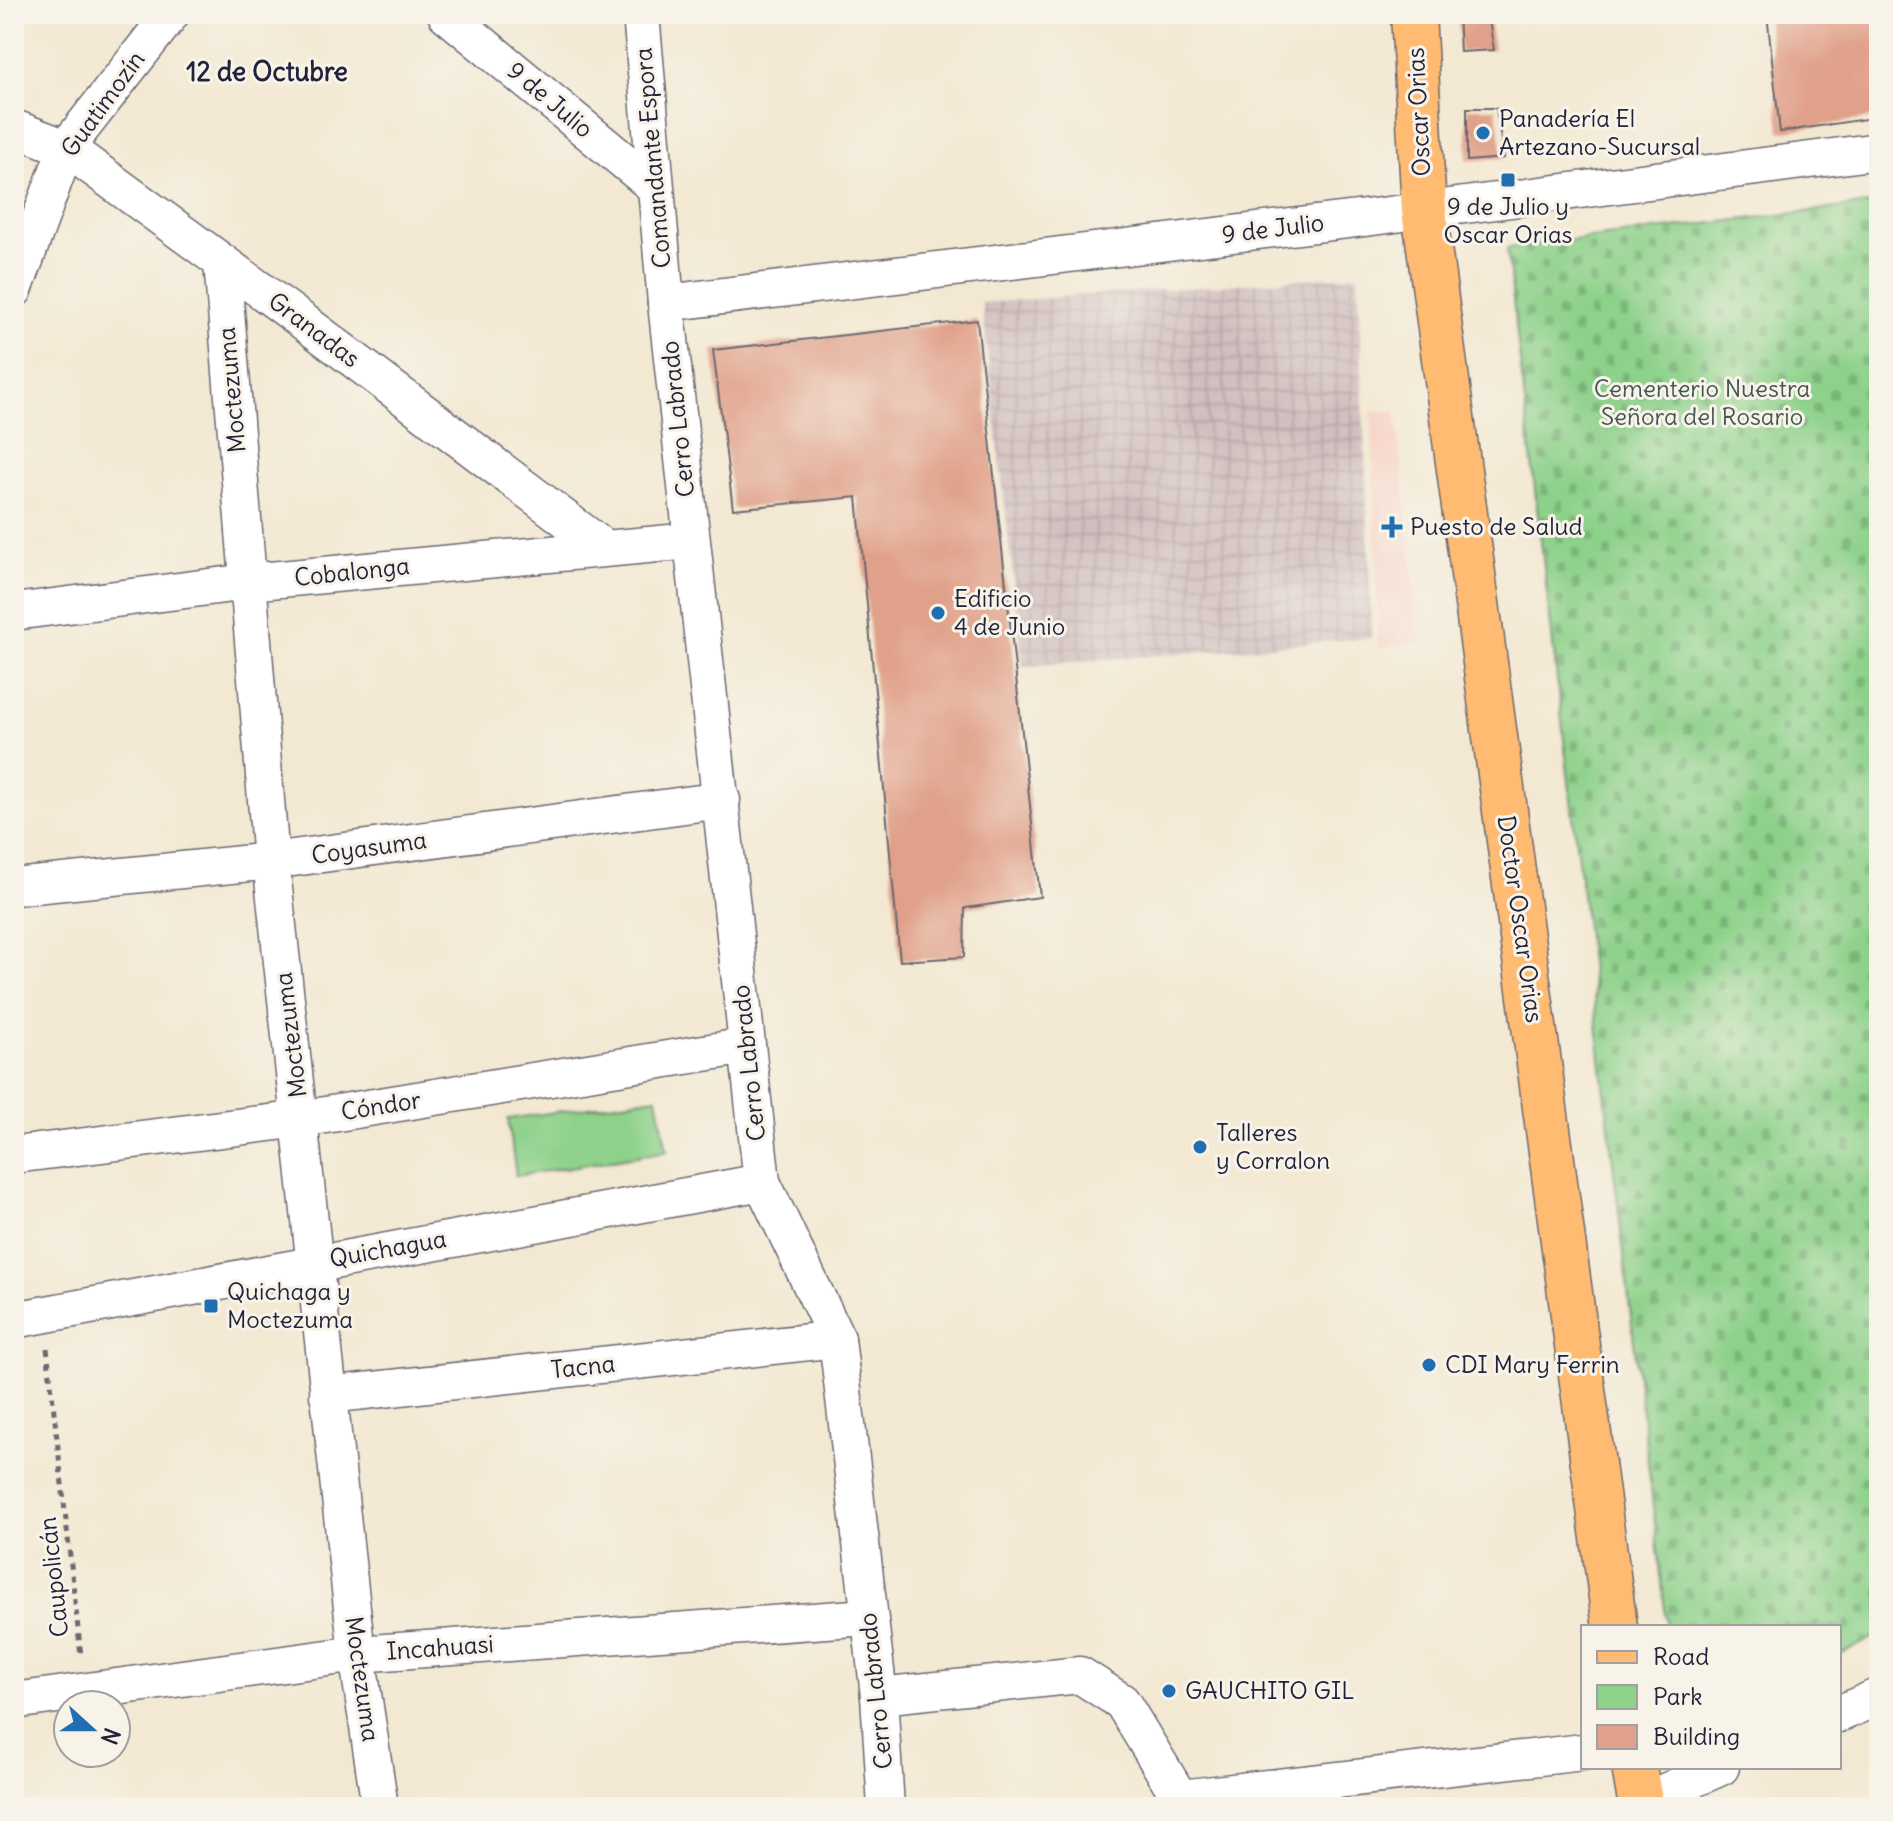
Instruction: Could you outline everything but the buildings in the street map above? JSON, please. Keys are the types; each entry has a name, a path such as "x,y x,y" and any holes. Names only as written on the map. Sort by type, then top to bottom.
{"main road":[{"name":"Oscar Orias","path":"1413,14 1424,210"},
{"name":"Doctor Oscar Orias","path":"1424,210 1615,1625"}],"street":[{"name":"Guatimozín","path":"14,290 66,148 171,14"},
{"name":"9 de Julio","path":"446,14 654,186"},
{"name":"Comandante Espora","path":"641,14 666,303"},
{"name":"Granadas","path":"14,128 66,148 604,548"},
{"name":"9 de Julio","path":"666,303 1879,151"},
{"name":"Moctezuma","path":"222,262 271,861 357,1654 380,1807"},
{"name":"Cerro Labrado","path":"666,303 762,1182 837,1339 879,1696 886,1807"},
{"name":"Cobalonga","path":"14,612 248,582 691,541"},
{"name":"Coyasuma","path":"14,887 271,861 722,800"},
{"name":"Cóndor","path":"14,1155 301,1119 747,1046"},
{"name":"Quichagua","path":"29,1317 762,1182"},
{"name":"Tacna","path":"328,1395 837,1339"},
{"name":"Incahuasi","path":"106,1689 357,1654 868,1617"},
{"path":"879,1696 1080,1675 1122,1702 1180,1802 1581,1752"},
{"name":"Incahuasi","path":"14,1701 52,1696"},
{"path":"1841,1713 1879,1696"},
{"path":"1638,1792 1714,1769"}],"path":[{"name":"Caupolicán","path":"29,1317 85,1689"}],"shaded area":[{"path":"1358,275 1372,638 1023,666 982,303"},
{"name":"Puesto de Salud","path":"1372,411 1396,411 1420,642 1378,648"}],"green space":[{"name":"Cementerio Nuestra Señora del Rosario","path":"1879,203 1879,1635 1841,1654 1841,1625 1667,1625 1507,248"},
{"path":"657,1097 667,1151 516,1176 508,1119"}],"place":[{"name":"Panadería El Artezano-Sucursal","path":"1483,133"},
{"name":"9 de Julio y Oscar Orias","path":"1508,180"},
{"name":"Puesto de Salud","path":"1392,527"},
{"name":"Edificio 4 de Junio","path":"938,613"},
{"name":"Talleres y Corralon","path":"1200,1147"},
{"name":"Quichaga y Moctezuma","path":"211,1306"},
{"name":"CDI Mary Ferrin","path":"1429,1365"},
{"name":"GAUCHITO GIL","path":"1169,1691"}],"district":[{"name":"12 de Octubre","path":"267,72"}]}
